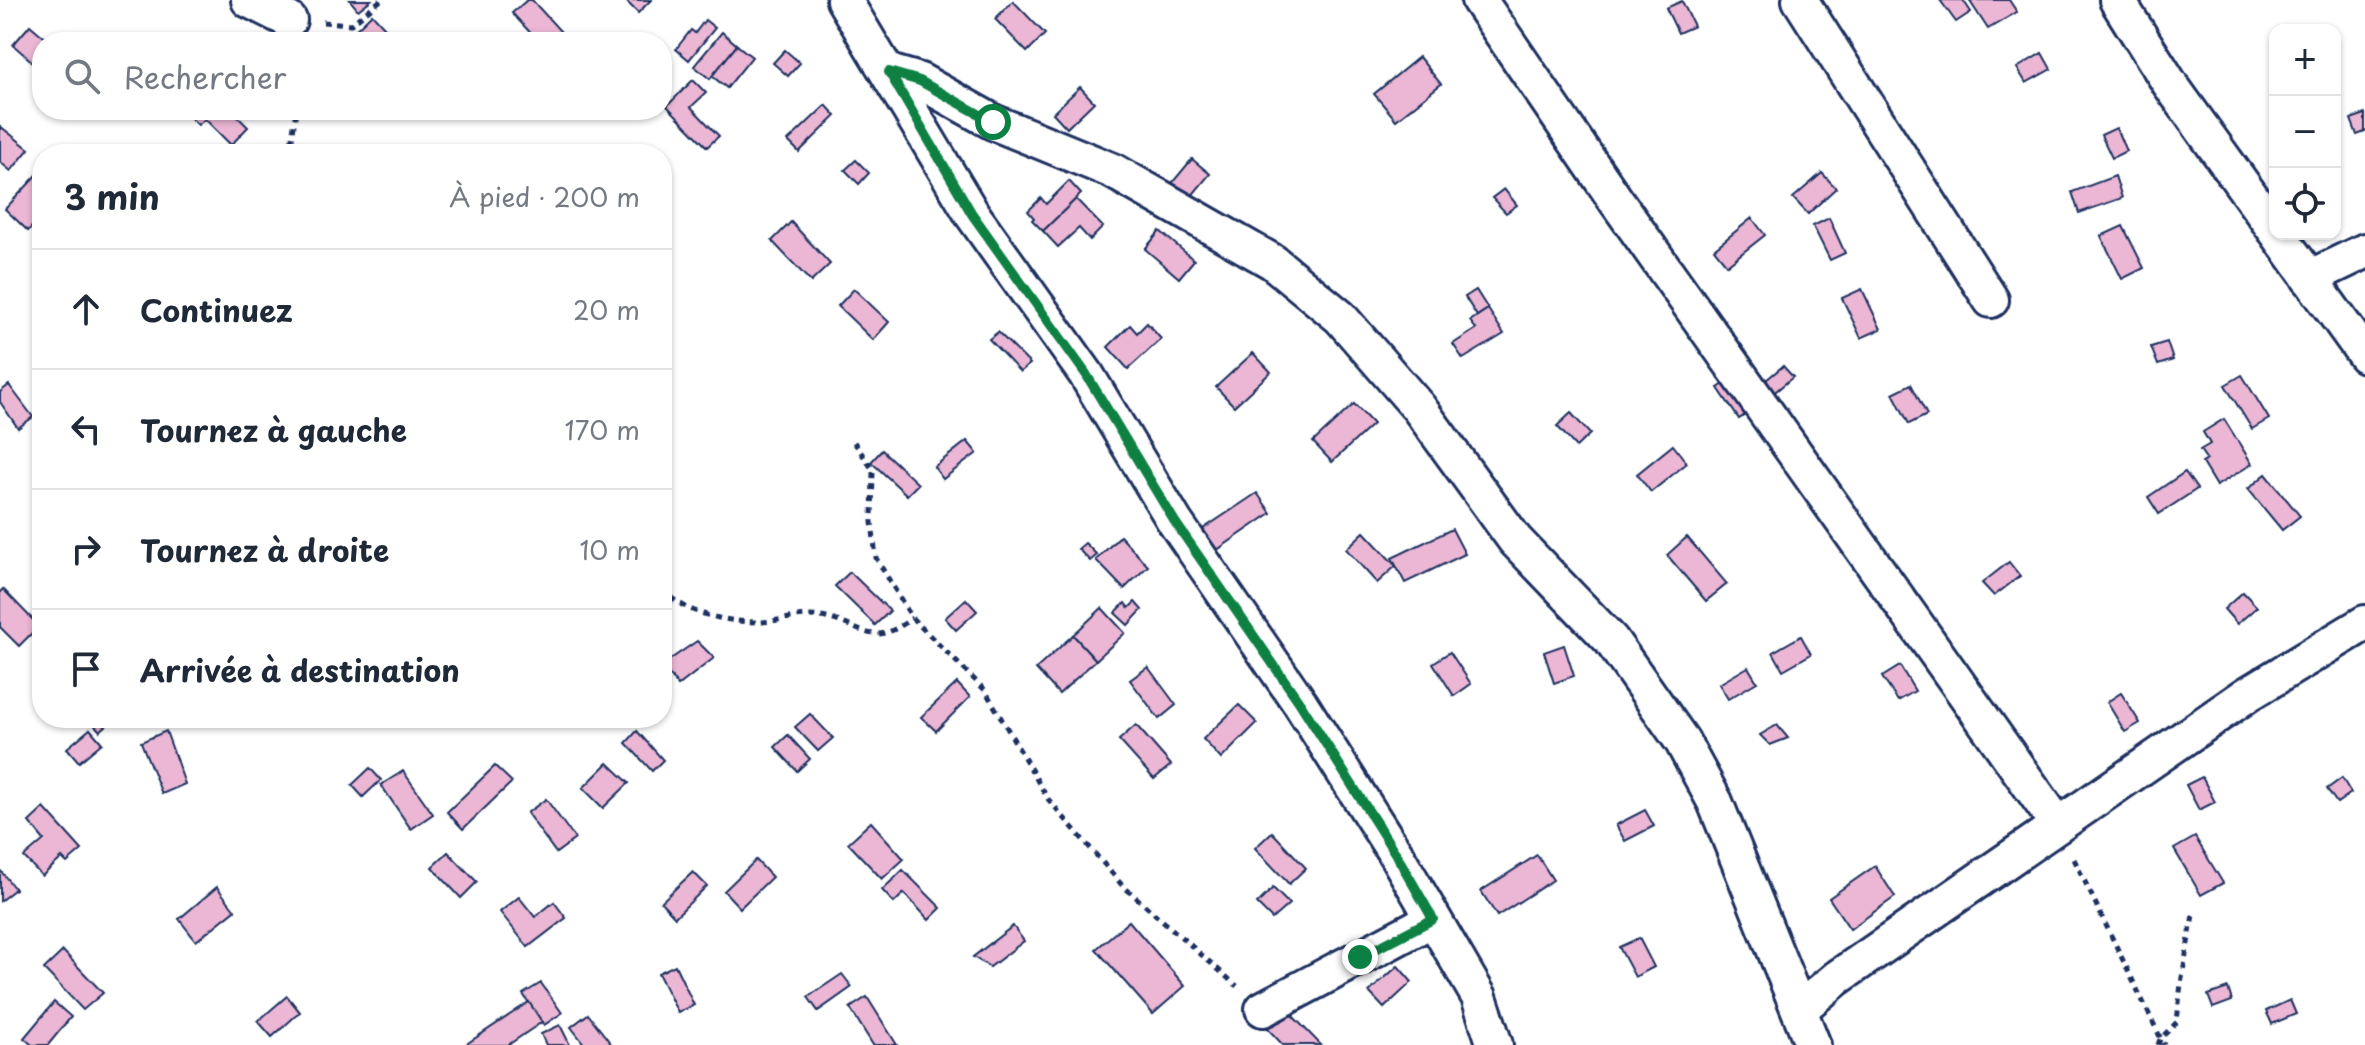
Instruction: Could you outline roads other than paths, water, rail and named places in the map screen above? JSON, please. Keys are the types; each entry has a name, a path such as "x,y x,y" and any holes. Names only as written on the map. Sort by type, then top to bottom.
{"street":[{"path":"249,0 289,20"},
{"path":"844,0 972,214 1086,374 1175,522 1300,703 1397,856 1479,997 1495,1045"},
{"path":"1479,0 1617,202 2058,825"},
{"path":"1800,0 1991,300"},
{"path":"2117,0 2170,84 2269,222"},
{"path":"889,72 920,81 993,122 1113,171 1273,262 1340,317 1419,408 1515,540 1611,640 1682,741 1715,802 1813,1045"},
{"path":"2282,240 2365,355"},
{"path":"2309,278 2365,251"},
{"path":"1800,1009 1837,978 2248,694 2365,623"},
{"path":"1263,1009 1433,919"}]}
